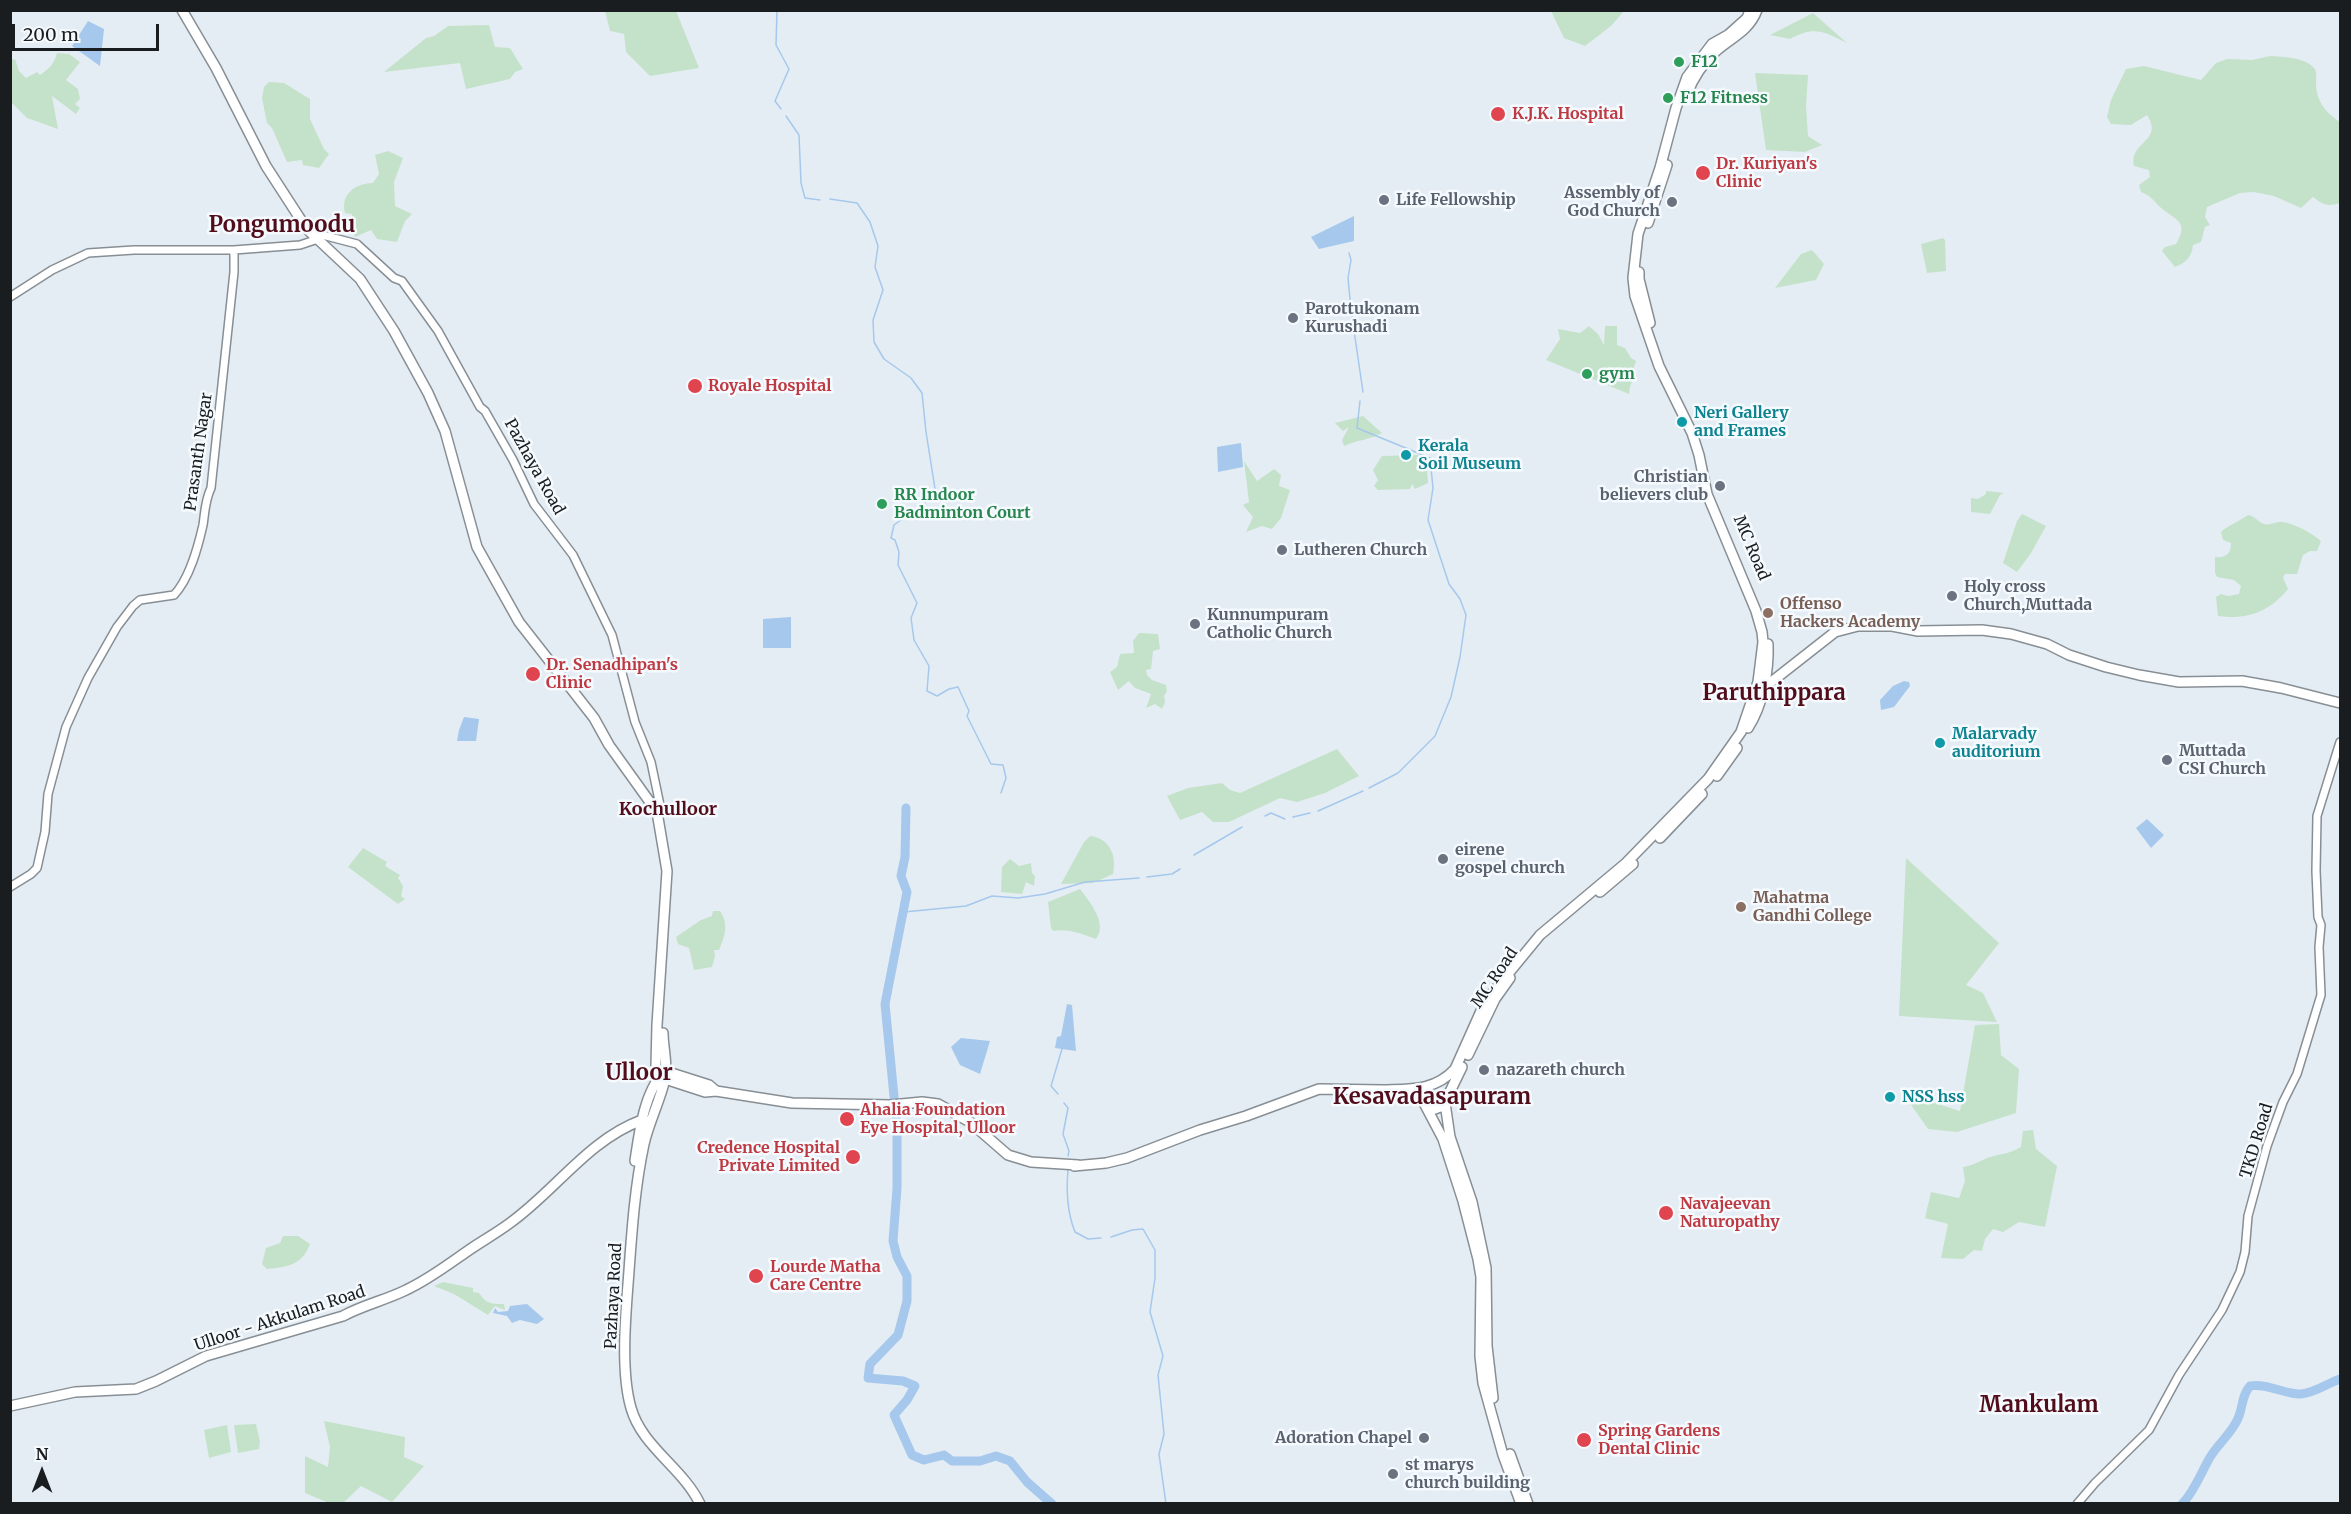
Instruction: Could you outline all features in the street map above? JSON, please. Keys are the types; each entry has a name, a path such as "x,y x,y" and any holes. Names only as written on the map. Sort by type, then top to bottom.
{"main road":[{"path":"182,10 216,68 266,166 309,231 360,279 394,331 428,393 445,431 477,547 483,560 530,637 563,678 659,811 671,846 663,1075 649,1100 626,1127"},
{"name":"MC Road","path":"1431,1086 1455,1069 1485,1002 1540,935 1626,863 1708,779 1752,722 1768,658 1764,618 1710,493 1692,433 1659,366 1635,296 1633,278 1638,234 1687,77 1712,44 1728,35 1747,18 1750,10"},
{"name":"MC Road","path":"1710,493 1700,442 1664,368 1652,331 1639,279 1641,243 1660,191 1683,104 1694,76 1716,51 1744,31 1757,10"},
{"path":"1761,683 1770,683 1835,632 1848,627 1892,626 1918,631 1963,629 2011,634 2047,644 2106,667 2139,675 2179,682 2242,681 2340,703"},
{"name":"MC Road","path":"1446,1101 1495,999 1536,945 1619,878 1692,806 1727,765 1746,727"},
{"path":"663,1075 709,1084 716,1091 792,1103 891,1105 930,1103 951,1110 970,1122 1008,1155 1021,1161 1078,1165 1106,1163 1127,1158 1319,1089 1383,1090 1431,1086 1443,1089 1446,1101 1446,1138"},
{"name":"Pazhaya Road","path":"663,1075 646,1121 639,1170 625,1326 628,1396 630,1407 640,1427 652,1444 685,1480 700,1503"},
{"path":"1431,1086 1422,1093 1424,1104 1446,1138 1472,1202 1486,1268 1483,1383 1503,1455 1521,1503"},
{"path":"1383,1090 1436,1110 1446,1101"},
{"path":"649,1100 633,1171 621,1309 623,1398 631,1423 654,1455 677,1478 694,1503"},
{"name":"Ulloor - Akkulam Road","path":"10,1406 75,1392 136,1389 156,1382 206,1356 343,1316 407,1290 444,1269 511,1223 603,1140 626,1127 646,1121"},
{"path":"1484,1365 1497,1414 1528,1503"}],"street":[{"name":"Pazhaya Road","path":"309,231 352,242 365,250 394,278 402,281 438,331 480,407 485,411 513,460 534,504 573,555 612,635 635,722 651,762 659,811"},
{"path":"10,297 54,269 88,253 134,250 234,250 300,245 318,239"},
{"name":"Prasanth Nagar","path":"10,887 37,868 45,832 48,794 66,728 81,692 117,627 140,600 174,594 188,573 200,538 206,499 211,488 233,283 234,250"},
{"name":"TKD Road","path":"2077,1503 2094,1483 2149,1430 2179,1375 2222,1311 2240,1272 2245,1252 2248,1216 2267,1146 2283,1102 2297,1074 2321,995 2319,946 2321,925 2318,917 2316,871 2317,816 2340,742"}],"green space":[{"path":"605,11 676,11 699,68 650,76 626,52 624,34 610,31"},
{"path":"1551,11 1624,11 1611,26 1585,46 1564,38"},
{"path":"1813,13 1847,43 1831,35 1812,31 1790,39 1770,35"},
{"path":"489,25 495,47 510,48 523,69 515,72 510,79 466,89 460,63 384,72 426,38 434,36 448,26"},
{"path":"57,53 69,54 80,62 66,80 78,89 80,99 75,104 80,108 76,114 52,96 58,129 27,118 10,101 11,60 15,59 19,71 26,78 37,72 40,75 46,71 53,63"},
{"path":"2270,56 2300,60 2315,69 2316,90 2320,101 2326,111 2340,122 2340,203 2326,204 2313,197 2301,208 2274,196 2254,192 2240,193 2207,207 2205,217 2210,225 2205,227 2201,242 2193,245 2188,259 2175,267 2162,251 2165,247 2176,244 2180,236 2181,225 2152,198 2141,192 2139,185 2150,177 2149,170 2134,166 2136,151 2149,136 2151,124 2147,115 2131,125 2111,124 2107,117 2111,100 2126,69 2144,66 2201,80 2216,63 2227,59 2252,60"},
{"path":"1755,73 1808,75 1806,106 1808,136 1822,145 1805,152 1766,150"},
{"path":"269,82 284,83 310,99 310,119 324,149 329,154 319,168 303,165 302,160 287,162 272,128 267,123 262,98 264,87"},
{"path":"388,151 403,158 394,182 395,206 412,214 405,221 397,242 377,239 371,230 355,237 351,229 352,214 345,213 345,200 355,187 373,183 379,174 375,155"},
{"path":"1943,238 1945,240 1946,271 1927,273 1921,244"},
{"path":"1812,250 1824,264 1816,280 1775,288 1801,254"},
{"path":"1589,326 1598,334 1604,345 1605,326 1617,326 1617,345 1625,348 1631,358 1636,361 1627,379 1632,382 1629,394 1546,360 1560,339 1558,329 1580,333"},
{"path":"1363,416 1382,433 1344,446 1342,440 1349,427 1343,431 1335,423"},
{"path":"1418,455 1426,459 1428,483 1415,489 1412,484 1410,489 1378,490 1374,486 1378,480 1373,470 1382,456"},
{"path":"1244,461 1257,481 1274,469 1281,475 1279,486 1290,490 1281,518 1272,529 1262,526 1246,532 1253,517 1243,505 1249,502"},
{"path":"1986,491 2004,493 2000,495 1990,514 1971,512 1971,498 1978,499 1986,494"},
{"path":"2022,514 2046,526 2017,572 2003,563 2017,521"},
{"path":"2248,515 2264,524 2288,523 2321,541 2317,551 2310,551 2303,555 2297,574 2285,574 2283,578 2288,589 2265,609 2239,617 2218,616 2216,597 2221,594 2228,596 2239,594 2241,586 2234,580 2217,577 2215,573 2215,557 2222,557 2229,553 2231,547 2231,543 2223,540 2221,532"},
{"path":"1139,633 1158,634 1160,649 1153,651 1151,669 1146,670 1152,680 1166,685 1167,691 1162,709 1155,704 1146,708 1151,694 1135,688 1129,681 1118,690 1110,672 1117,667 1120,654 1134,653 1133,641"},
{"path":"1337,749 1359,776 1325,793 1297,802 1280,798 1229,822 1213,822 1202,812 1180,820 1167,796 1188,788 1222,783 1230,790 1240,793"},
{"path":"1090,836 1097,837 1107,844 1113,855 1113,874 1093,883 1061,884 1084,842"},
{"path":"363,848 387,862 385,866 400,875 398,878 403,886 401,896 405,899 398,904 348,867"},
{"path":"1906,858 1999,943 1966,985 1983,993 1997,1022 1899,1016"},
{"path":"1010,859 1019,866 1031,863 1032,873 1035,876 1034,886 1026,882 1022,894 1001,892 1002,867"},
{"path":"1080,889 1099,920 1100,927 1096,939 1070,931 1053,931 1051,928 1048,902"},
{"path":"713,911 720,911 723,916 725,930 723,940 719,950 714,950 712,967 694,970 689,948 678,944 676,937 701,920 712,916"},
{"path":"1999,1024 2001,1055 2019,1069 2016,1113 1957,1132 1928,1129 1909,1102 1916,1097 1960,1111 1975,1025"},
{"path":"2033,1130 2036,1149 2057,1166 2045,1227 2019,1222 2003,1232 1993,1229 1985,1239 1982,1251 1974,1250 1963,1259 1941,1258 1948,1224 1925,1218 1931,1192 1959,1198 1965,1181 1963,1167 2021,1147 2023,1131"},
{"path":"283,1236 298,1236 310,1244 303,1256 293,1264 267,1269 262,1264 266,1248 280,1243"},
{"path":"443,1282 473,1288 473,1292 479,1293 489,1302 504,1304 505,1310 495,1306 488,1315 454,1294 434,1286"},
{"path":"324,1421 405,1437 404,1457 424,1466 392,1502 361,1486 343,1503 329,1503 305,1493 305,1456 328,1467 330,1447"},
{"path":"256,1424 260,1442 259,1449 238,1453 234,1425"},
{"path":"227,1425 231,1452 209,1458 204,1430"}],"water":[{"path":"88,21 104,29 100,66 72,46"},
{"path":"1354,216 1354,241 1319,249 1311,237"},
{"path":"1241,443 1243,467 1218,472 1217,447"},
{"path":"791,617 791,648 763,648 763,619"},
{"path":"1904,681 1909,682 1910,686 1894,707 1881,710 1880,700 1893,686"},
{"path":"464,717 479,719 476,741 457,741"},
{"path":"2147,819 2164,835 2151,848 2136,828"},
{"path":"1067,1004 1072,1005 1076,1051 1055,1048 1057,1037 1061,1036"},
{"path":"961,1038 990,1041 980,1074 960,1065 951,1047"},
{"path":"527,1304 544,1319 537,1324 520,1320 512,1323 507,1316 493,1313 495,1308 498,1312 508,1311 510,1306"}],"waterway":[{"path":"777,10 776,45 789,69 775,101 781,109"},
{"path":"786,116 799,135 801,183 805,198 820,200"},
{"path":"830,199 857,203 870,222 878,246 875,267 883,290 873,320 874,342 884,359 911,378 922,393 936,495 894,525 891,538 895,540 899,552 898,565 917,603 911,618 914,640 929,666 927,691 937,696 958,687 969,711 967,716 991,764 1003,765 1006,778 1001,793"},
{"path":"1349,253 1351,260 1348,278 1351,310 1363,392"},
{"path":"1360,401 1357,428 1430,458 1433,488 1428,520 1449,584 1460,599 1466,615 1451,697 1435,736 1398,773 1369,788"},
{"path":"1318,811 1363,791"},
{"path":"906,808 905,857 901,876 907,892 885,1004 897,1127 897,1188 893,1241 897,1257 907,1276 907,1301 898,1335 870,1364 868,1378 903,1381 915,1386 894,1415 912,1455 924,1460 944,1455 952,1461 980,1461 996,1456 1010,1461 1027,1482 1052,1504"},
{"path":"1265,816 1271,813 1285,819"},
{"path":"1293,817 1310,813"},
{"path":"1194,855 1242,827"},
{"path":"1147,877 1172,874 1180,869"},
{"path":"904,912 966,906 992,896 1018,898 1045,894 1085,882 1139,878"},
{"path":"1058,1094 1051,1086 1062,1049"},
{"path":"1064,1103 1068,1108 1063,1134 1069,1151 1068,1156"},
{"path":"1068,1170 1068,1202 1075,1232 1088,1239 1101,1238"},
{"path":"1111,1237 1143,1229 1155,1250 1155,1278 1150,1312 1163,1356 1158,1375 1164,1434 1159,1454 1166,1504"},
{"path":"2182,1504 2194,1488 2212,1454 2236,1422 2250,1386 2263,1386 2301,1394 2340,1379"}],"place":[{"name":"F12","path":"1679,62"},
{"name":"F12 Fitness","path":"1668,98"},
{"name":"K.J.K. Hospital","path":"1498,114"},
{"name":"Dr. Kuriyan's Clinic","path":"1703,173"},
{"name":"Life Fellowship","path":"1384,200"},
{"name":"Assembly of God Church","path":"1672,202"},
{"name":"Parottukonam Kurushadi","path":"1293,318"},
{"name":"gym","path":"1587,374"},
{"name":"Royale Hospital","path":"695,386"},
{"name":"Neri Gallery and Frames","path":"1682,422"},
{"name":"Kerala Soil Museum","path":"1406,455"},
{"name":"Christian believers club","path":"1720,486"},
{"name":"RR Indoor Badminton Court","path":"882,504"},
{"name":"Lutheren Church","path":"1282,550"},
{"name":"Holy cross Church,Muttada","path":"1952,596"},
{"name":"Offenso Hackers Academy","path":"1768,613"},
{"name":"Kunnumpuram Catholic Church","path":"1195,624"},
{"name":"Dr. Senadhipan's Clinic","path":"533,674"},
{"name":"Malarvady auditorium","path":"1940,743"},
{"name":"Muttada CSI Church","path":"2167,760"},
{"name":"eirene gospel church","path":"1443,859"},
{"name":"Mahatma Gandhi College","path":"1741,907"},
{"name":"nazareth church","path":"1484,1070"},
{"name":"NSS hss","path":"1890,1097"},
{"name":"Ahalia Foundation Eye Hospital, Ulloor","path":"847,1119"},
{"name":"Credence Hospital Private Limited","path":"853,1157"},
{"name":"Navajeevan Naturopathy","path":"1666,1213"},
{"name":"Lourde Matha Care Centre","path":"756,1276"},
{"name":"Adoration Chapel","path":"1424,1438"},
{"name":"Spring Gardens Dental Clinic","path":"1584,1440"},
{"name":"st marys church building","path":"1393,1474"}],"district":[{"name":"Pongumoodu","path":"282,226"},
{"name":"Paruthippara","path":"1774,694"},
{"name":"Kochulloor","path":"668,810"},
{"name":"Ulloor","path":"639,1074"},
{"name":"Kesavadasapuram","path":"1432,1098"},
{"name":"Mankulam","path":"2039,1406"}]}
